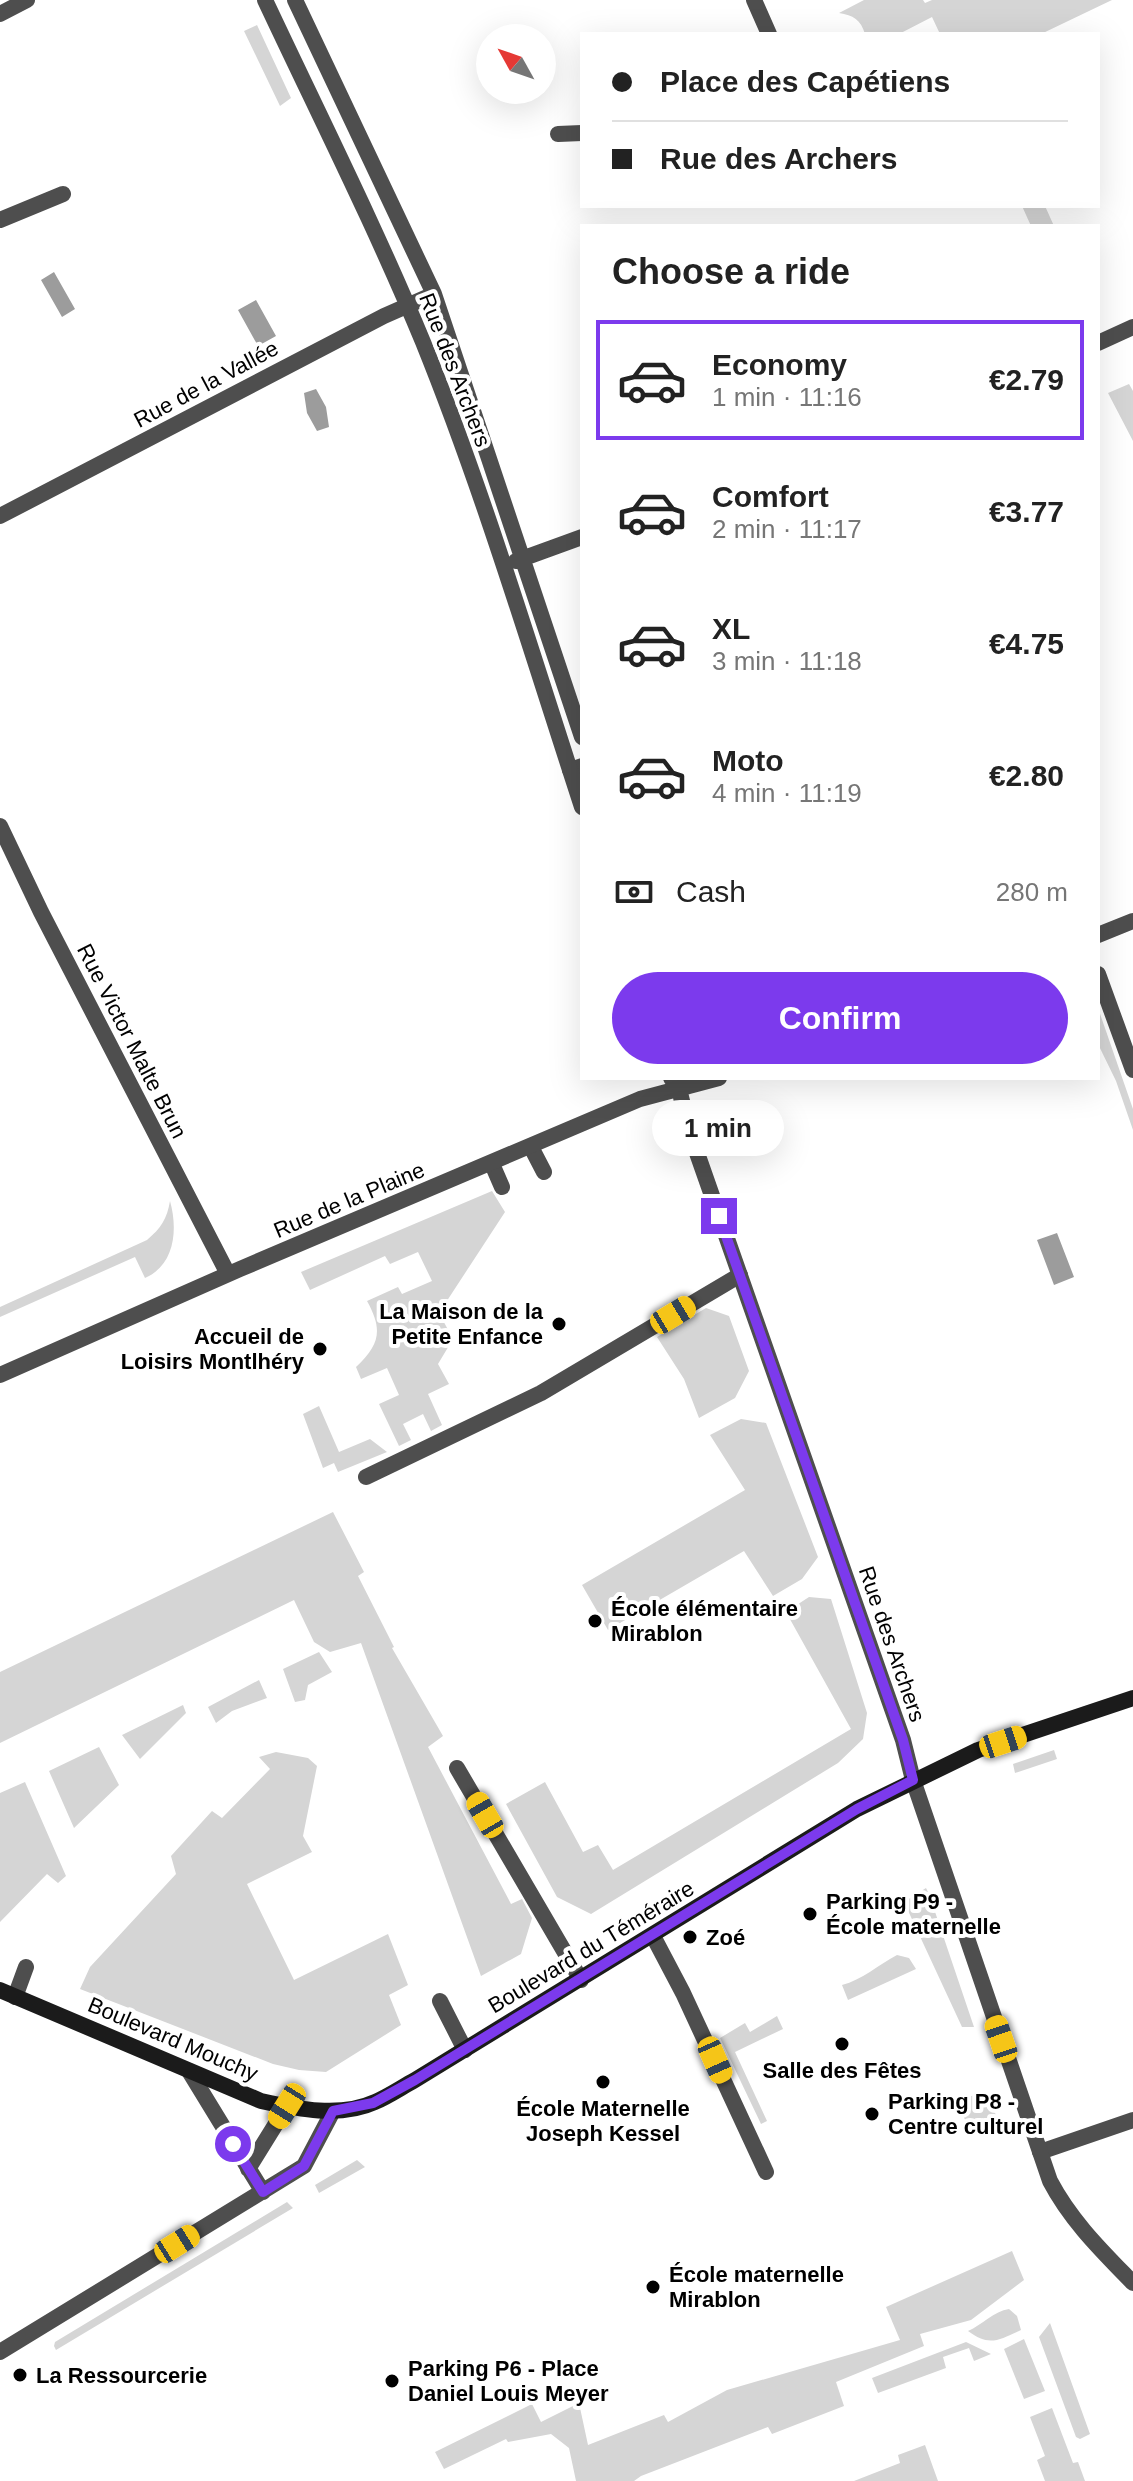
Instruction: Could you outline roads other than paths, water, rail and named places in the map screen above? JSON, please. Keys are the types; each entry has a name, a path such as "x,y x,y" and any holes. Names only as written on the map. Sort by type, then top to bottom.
{"main road":[{"name":"Boulevard du Téméraire","path":"333,2111 373,2103 581,1980 857,1809 913,1780 978,1750 1133,1698"},
{"name":"Boulevard Mouchy","path":"8,1994 261,2101 333,2111"}],"street":[{"path":"0,14 27,0"},
{"name":"Rue des Archers","path":"265,0 407,305 505,565 576,768 580,794"},
{"name":"Rue des Archers","path":"295,0 434,294 580,731"},
{"path":"754,0 768,32"},
{"path":"558,134 580,133"},
{"path":"0,220 63,194"},
{"name":"Rue de la Vallée","path":"0,516 407,305 434,294"},
{"path":"1100,342 1133,327"},
{"path":"505,565 580,538"},
{"name":"Rue Victor Malte Brun","path":"0,826 41,912 228,1274"},
{"path":"1100,934 1133,921"},
{"path":"1100,979 1133,1070"},
{"name":"Rue de la Plaine","path":"0,1375 678,1082 698,1080"},
{"name":"Rue des Archers","path":"678,1082 690,1133 903,1740 913,1780 1050,2181 1063,2205 1082,2229 1133,2283"},
{"path":"531,1147 544,1172"},
{"path":"492,1164 502,1187"},
{"path":"366,1477 541,1393 740,1275"},
{"path":"457,1768 581,1980"},
{"path":"653,1936 694,2016 766,2172"},
{"path":"8,1994 26,1967"},
{"path":"440,2001 465,2050"},
{"path":"189,2071 263,2192"},
{"path":"248,2169 287,2106"},
{"path":"0,2352 304,2166 333,2111"},
{"path":"1040,2152 1133,2120"}],"place":[{"name":"La Maison de la Petite Enfance","path":"559,1324"},
{"name":"Accueil de Loisirs Montlhéry","path":"320,1349"},
{"name":"École élémentaire Mirablon","path":"595,1621"},
{"name":"Parking P9 - École maternelle","path":"810,1914"},
{"name":"Zoé","path":"690,1937"},
{"name":"Salle des Fêtes","path":"842,2044"},
{"name":"École Maternelle Joseph Kessel","path":"603,2082"},
{"name":"Parking P8 - Centre culturel","path":"872,2114"},
{"name":"École maternelle Mirablon","path":"653,2287"},
{"name":"La Ressourcerie","path":"20,2375"},
{"name":"Parking P6 - Place Daniel Louis Meyer","path":"392,2381"}]}
